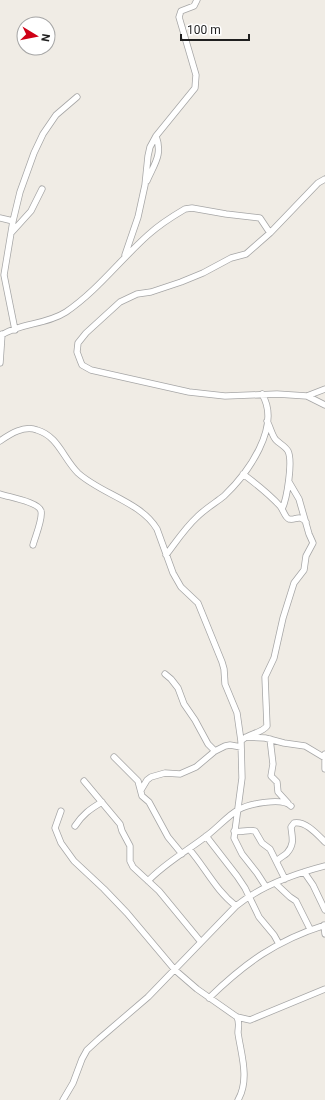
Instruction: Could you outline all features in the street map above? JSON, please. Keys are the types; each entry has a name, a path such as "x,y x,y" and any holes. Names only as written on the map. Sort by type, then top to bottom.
{"street":[{"path":"124,257 135,227 145,185 148,156 156,136 195,88 196,75 180,17 181,11 194,6 197,0"},
{"path":"4,275 12,221 24,181 43,134 56,115 77,97"},
{"path":"145,185 159,152 159,143 156,136"},
{"path":"325,179 304,197 270,233 246,254 231,258 203,273 181,282 151,292 137,294 120,302 86,333 78,343 77,352 82,365 91,370 172,388 225,396 262,394 307,396 325,389"},
{"path":"10,234 27,215 42,189"},
{"path":"0,363 1,335 55,318 64,313 84,299 149,233 185,209 192,208 260,218 270,233"},
{"path":"0,218 12,221"},
{"path":"0,267 4,275 15,330"},
{"path":"166,555 198,516 223,496 259,451 264,439 268,421 268,408 266,400 262,394"},
{"path":"307,396 325,405"},
{"path":"268,421 275,439 289,452 289,482 282,509"},
{"path":"0,441 10,434 27,429 34,429 44,432 51,437 78,472 92,483 149,518 157,529 166,555 178,582 198,603 222,662 225,684 237,713 242,742 243,769 234,838 242,854 266,887"},
{"path":"242,474 258,486 282,509 288,519 299,518 306,522"},
{"path":"242,742 265,729 268,723 266,677 274,658 283,618 294,583 304,570 306,556 313,543 299,498 289,482"},
{"path":"0,494 33,504 40,509 39,524 33,545"},
{"path":"165,674 178,688 184,704 195,720 205,739 215,751"},
{"path":"148,881 156,873 206,836 238,809 268,802 290,804 278,792 277,782 271,776 273,764 271,739 265,729"},
{"path":"141,790 147,780 151,777 165,773 180,774 196,768 215,751 242,742 271,739 284,743 305,746 325,758"},
{"path":"325,754 325,769"},
{"path":"114,757 138,781 144,798 149,802 168,837 182,854"},
{"path":"84,781 120,824 130,846 130,861 133,867 165,898 201,942"},
{"path":"75,826 81,816 102,802"},
{"path":"61,811 55,825 56,833 61,843 74,861 127,913 175,970 209,998 237,1018 250,1020 257,1018 325,989"},
{"path":"277,861 281,856 287,853 291,846 294,838 291,827 294,823 297,822 305,825 325,842"},
{"path":"234,831 255,831 259,839 270,849 285,879"},
{"path":"206,836 237,876 259,917 264,925 274,935 279,944"},
{"path":"189,849 206,870 219,890 236,906"},
{"path":"63,1100 73,1083 87,1050 148,997 236,906 248,896 266,887 304,872 325,866"},
{"path":"304,872 312,882 325,910"},
{"path":"275,883 296,901 310,929"},
{"path":"209,998 246,964 279,944 310,929 324,925 325,934"},
{"path":"237,1018 239,1022 238,1031 242,1050 244,1079 243,1089 238,1100"}]}
